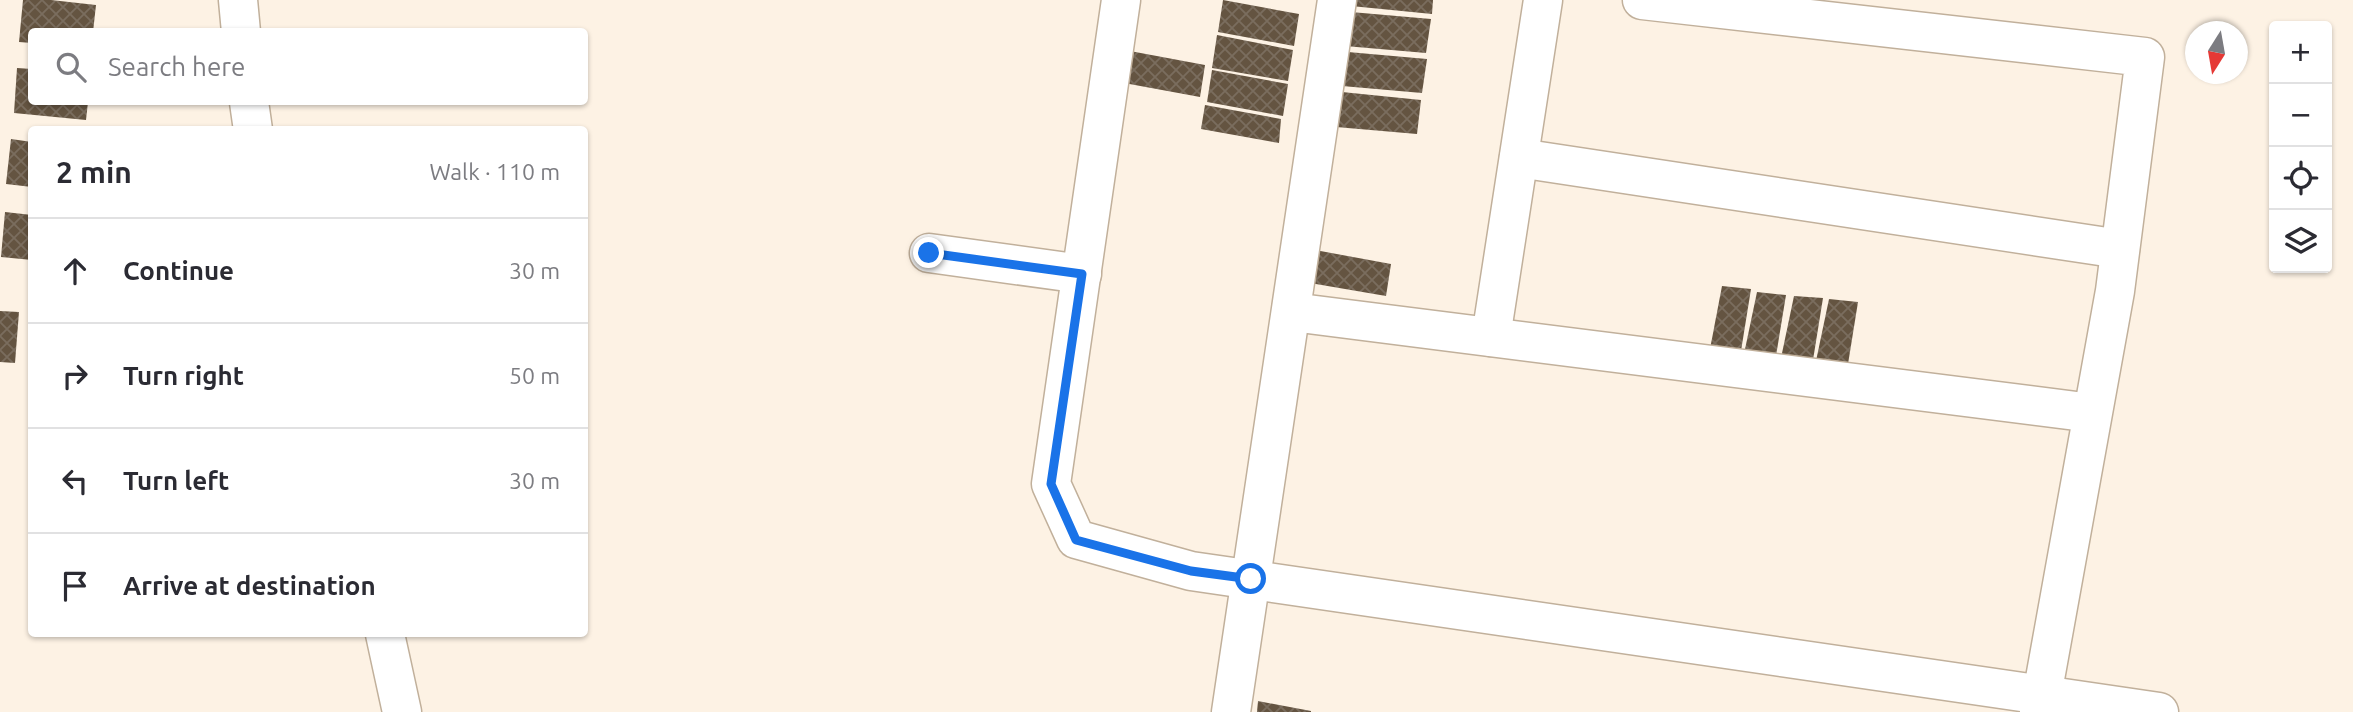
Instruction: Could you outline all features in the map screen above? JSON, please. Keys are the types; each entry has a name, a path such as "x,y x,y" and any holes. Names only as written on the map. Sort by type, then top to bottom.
{"street":[{"path":"239,0 241,28"},
{"path":"1121,0 1051,484 1076,540 1191,571 2040,704 2159,712"},
{"path":"1231,712 1337,0"},
{"path":"1492,337 1542,0"},
{"path":"1642,0 1694,3 2146,58 2120,249 2040,704"},
{"path":"249,105 252,126"},
{"path":"1519,158 2120,249"},
{"path":"929,253 1082,274"},
{"path":"1292,312 2092,413"},
{"path":"386,637 402,712"}],"building":[{"path":"23,0 96,5 93,28 28,28 28,43 19,42"},
{"path":"1223,0 1299,14 1294,46 1218,32"},
{"path":"1352,0 1433,0 1432,14 1351,6"},
{"path":"1351,12 1431,19 1426,53 1345,46"},
{"path":"1217,35 1293,50 1288,81 1212,68"},
{"path":"1130,51 1205,65 1200,97 1124,83"},
{"path":"1348,52 1427,59 1422,93 1342,86"},
{"path":"17,68 28,69 28,105 88,105 86,120 14,113"},
{"path":"1212,70 1288,84 1283,116 1207,102"},
{"path":"1342,92 1421,100 1417,134 1336,127"},
{"path":"1205,105 1281,119 1279,143 1201,129"},
{"path":"11,139 28,141 28,187 6,184"},
{"path":"5,212 28,215 28,260 1,257"},
{"path":"1315,250 1391,264 1386,296 1310,283"},
{"path":"1722,286 1751,289 1741,351 1710,349"},
{"path":"1757,292 1786,295 1776,356 1744,354"},
{"path":"1794,296 1823,298 1813,360 1781,358"},
{"path":"1829,299 1858,302 1848,364 1816,361"},
{"path":"0,311 19,312 15,363 0,362"},
{"path":"1258,701 1311,711 1311,712 1257,712"}],"route":[{"path":"929,253 1082,274 1051,484 1076,540 1191,571 1251,579"}]}
